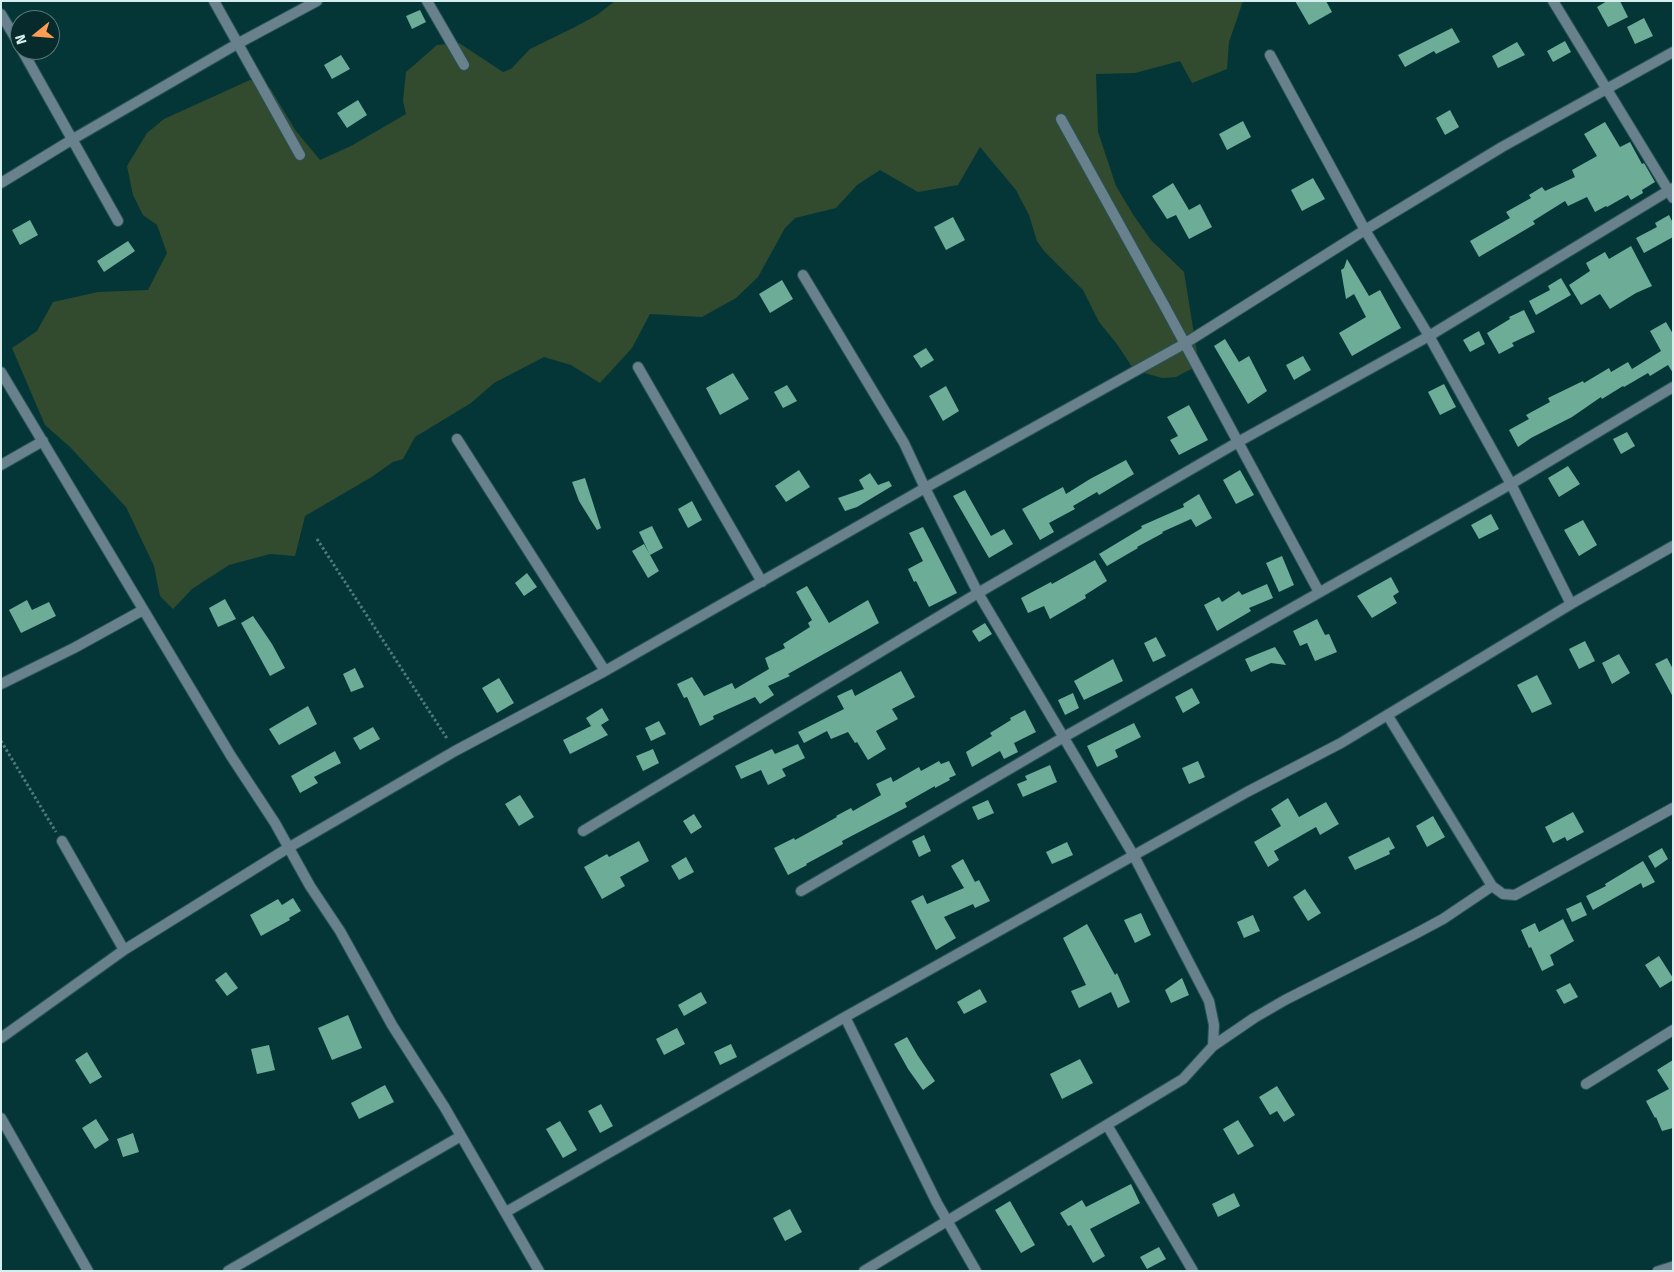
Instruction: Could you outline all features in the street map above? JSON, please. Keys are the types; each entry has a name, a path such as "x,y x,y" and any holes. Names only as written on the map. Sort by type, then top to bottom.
{"street":[{"path":"214,1 300,155"},
{"path":"1,183 237,44 317,1"},
{"path":"427,1 464,66"},
{"path":"582,831 978,592 1238,442 1429,336 1671,192 1553,1"},
{"path":"1,14 10,29"},
{"path":"1,1038 124,950 288,848 455,751 605,671 925,488 1184,344 1365,230 1502,147 1605,88 1673,52"},
{"path":"1270,55 1365,230 1429,336 1511,484 1571,604"},
{"path":"28,60 118,221"},
{"path":"1061,119 1319,592"},
{"path":"803,275 904,443 978,592 1134,856 1209,1001 1214,1025 1213,1046"},
{"path":"638,367 762,582"},
{"path":"1,372 231,756 275,824 310,886 340,931 392,1025 461,1136 539,1271"},
{"path":"801,891 1064,737 1511,484 1673,387"},
{"path":"457,439 605,671"},
{"path":"1,465 43,441"},
{"path":"506,1212 844,1017 1247,792 1341,743 1571,604 1673,546"},
{"path":"1,684 74,648 143,610"},
{"path":"1388,716 1492,886 1503,894 1515,895 1673,808"},
{"path":"62,841 124,950"},
{"path":"864,1271 1183,1079 1213,1046 1254,1018 1416,934 1492,886"},
{"path":"844,1017 937,1203 976,1271"},
{"path":"1586,1084 1673,1030"},
{"path":"1,1118 88,1271"},
{"path":"1107,1125 1193,1271"},
{"path":"228,1271 461,1136"}],"lane":[{"path":"1657,1271 1673,1266"}],"path":[{"path":"317,539 455,751"},
{"path":"1,742 62,841"}],"green space":[{"path":"615,1 1243,1 1229,42 1227,69 1192,83 1180,61 1135,73 1096,74 1098,132 1116,186 1151,240 1184,272 1199,365 1176,377 1162,378 1134,370 1117,344 1099,322 1083,290 1044,251 1037,241 1029,215 1016,190 980,147 958,185 918,192 880,170 857,185 836,208 795,218 785,228 758,277 736,298 702,317 650,314 632,348 600,383 571,365 544,357 494,383 471,403 415,437 403,459 393,462 370,478 305,516 295,556 270,554 229,565 192,589 173,609 160,596 154,566 126,507 70,447 45,425 12,348 37,331 53,302 98,292 148,290 167,253 157,225 143,215 133,195 127,166 147,133 164,119 250,80 270,88 296,131 320,160 351,146 406,114 403,101 406,72 437,45 459,43 503,72 511,69 530,49 597,15"}],"building":[{"path":"1295,1 1326,1 1332,12 1309,25"},
{"path":"1607,1 1620,1 1628,17 1608,27 1597,7"},
{"path":"420,10 426,22 412,29 406,16"},
{"path":"1644,18 1653,36 1635,44 1627,27"},
{"path":"1452,28 1460,42 1436,54 1434,51 1405,67 1398,55"},
{"path":"1565,41 1571,52 1553,62 1547,51"},
{"path":"1517,42 1525,55 1498,68 1492,56"},
{"path":"341,55 350,69 332,79 324,65"},
{"path":"358,100 367,115 347,128 337,113"},
{"path":"1450,110 1459,127 1445,135 1436,118"},
{"path":"1243,121 1251,137 1227,150 1219,134"},
{"path":"1605,122 1620,147 1630,142 1655,182 1642,190 1643,193 1631,200 1628,195 1595,212 1587,197 1568,206 1565,201 1533,221 1535,224 1479,257 1470,241 1510,218 1506,212 1531,198 1529,195 1542,187 1545,191 1575,177 1572,170 1597,156 1584,134"},
{"path":"1313,178 1325,199 1302,211 1291,190"},
{"path":"1173,183 1189,210 1200,204 1212,227 1189,239 1176,215 1167,219 1152,196"},
{"path":"1669,215 1673,223 1673,237 1644,253 1636,238 1657,227 1655,223"},
{"path":"953,217 965,240 946,250 934,227"},
{"path":"30,220 38,235 20,245 12,230"},
{"path":"128,241 135,251 104,272 97,261"},
{"path":"1631,246 1652,286 1636,293 1610,309 1600,294 1581,305 1569,285 1590,271 1586,263 1605,252 1609,259"},
{"path":"1347,259 1369,296 1380,290 1401,328 1352,356 1339,333 1366,317 1354,294 1346,299 1341,270 1344,268"},
{"path":"1561,278 1571,295 1536,315 1529,301 1550,290 1548,286"},
{"path":"782,280 793,299 770,313 759,294"},
{"path":"1524,310 1535,332 1512,343 1514,346 1499,354 1487,333 1510,319 1509,317"},
{"path":"1666,322 1673,334 1673,373 1668,365 1650,376 1648,373 1602,399 1601,397 1572,417 1531,438 1518,447 1509,430 1529,419 1526,415 1550,402 1548,398 1583,381 1584,383 1609,368 1611,372 1628,362 1632,369 1661,351 1650,331"},
{"path":"1479,331 1485,344 1470,352 1463,340"},
{"path":"1225,339 1239,362 1249,356 1267,391 1248,404 1214,346"},
{"path":"926,348 934,360 921,368 913,356"},
{"path":"1303,356 1311,370 1294,380 1286,365"},
{"path":"733,373 749,399 720,415 706,388"},
{"path":"1444,384 1456,407 1440,415 1428,392"},
{"path":"787,385 797,401 783,408 774,392"},
{"path":"946,386 959,411 943,421 929,396"},
{"path":"1189,405 1208,440 1179,455 1170,440 1178,436 1167,417"},
{"path":"1627,432 1635,446 1621,454 1613,439"},
{"path":"1126,460 1134,474 1099,495 1097,492 1073,506 1075,509 1049,523 1054,532 1040,540 1022,509 1063,487 1066,494"},
{"path":"1568,466 1580,484 1559,497 1548,478"},
{"path":"799,470 810,487 786,502 775,486"},
{"path":"1240,470 1254,495 1236,504 1223,480"},
{"path":"870,473 878,485 889,481 892,486 857,507 845,511 838,498 864,489 859,480"},
{"path":"585,478 601,528 597,530 579,501 572,482"},
{"path":"965,490 991,536 1004,529 1013,544 989,558 953,496"},
{"path":"1199,494 1212,518 1196,527 1191,519 1162,532 1107,566 1099,554 1142,528 1141,526 1184,507 1183,504"},
{"path":"692,501 702,520 688,528 678,509"},
{"path":"1491,514 1499,529 1479,539 1471,525"},
{"path":"1583,520 1597,545 1579,556 1564,530"},
{"path":"652,526 663,548 650,555 639,532"},
{"path":"923,527 957,593 929,607 908,569 923,561 909,533"},
{"path":"644,544 659,571 648,578 632,551"},
{"path":"1282,556 1294,585 1279,592 1266,563"},
{"path":"1095,560 1107,581 1085,595 1086,598 1050,619 1044,606 1028,613 1021,598 1051,582 1052,584"},
{"path":"527,573 537,587 524,596 515,583"},
{"path":"1391,577 1399,592 1393,596 1397,603 1372,618 1357,596"},
{"path":"1267,584 1273,598 1249,608 1251,611 1217,631 1204,605 1219,597 1222,602 1239,591 1242,595"},
{"path":"807,586 829,623 868,600 879,623 788,674 790,676 768,686 774,695 760,704 755,697 713,716 714,719 700,726 687,697 684,698 677,684 692,677 704,696 732,683 735,689 769,669 765,658 785,648 783,644 810,627 808,623 812,620 796,592"},
{"path":"225,599 236,619 218,627 209,608"},
{"path":"27,600 32,610 49,602 56,616 21,633 9,610"},
{"path":"253,616 272,644 285,668 270,676 241,623"},
{"path":"1317,619 1325,635 1329,634 1337,652 1315,661 1307,643 1300,646 1293,631"},
{"path":"985,623 992,634 979,642 972,631"},
{"path":"1156,637 1166,656 1153,662 1144,643"},
{"path":"1585,641 1595,661 1579,669 1569,649"},
{"path":"1275,647 1286,665 1271,663 1251,672 1245,659"},
{"path":"1619,654 1630,673 1612,684 1602,663"},
{"path":"1667,658 1673,669 1673,697 1655,664"},
{"path":"1113,659 1123,681 1084,700 1074,681"},
{"path":"355,668 364,687 351,692 343,674"},
{"path":"901,671 915,697 892,709 898,719 876,731 886,749 868,760 857,742 855,743 848,732 831,739 827,731 804,743 798,732 844,709 837,696 852,689 855,696"},
{"path":"1537,675 1552,704 1532,713 1517,685"},
{"path":"499,678 514,703 497,713 482,688"},
{"path":"1192,688 1200,703 1183,713 1175,697"},
{"path":"1073,693 1079,708 1065,715 1058,700"},
{"path":"308,706 317,724 279,745 269,729"},
{"path":"602,708 609,720 601,725 608,735 570,754 563,740 591,726 586,718"},
{"path":"1025,710 1036,732 1014,743 1018,752 1004,759 1000,751 972,767 966,752 992,736 990,733 1011,720 1010,718"},
{"path":"659,721 666,734 651,741 645,728"},
{"path":"1134,723 1141,737 1115,750 1118,757 1097,767 1087,746"},
{"path":"373,727 380,739 360,750 353,738"},
{"path":"798,744 805,758 782,769 786,776 768,785 761,770 741,779 735,766 772,749 775,754"},
{"path":"653,749 659,763 643,771 636,756"},
{"path":"335,751 341,763 314,777 318,783 300,793 291,776"},
{"path":"939,761 941,764 949,761 956,775 905,803 907,807 842,841 843,844 788,875 774,848 794,838 795,840 851,808 853,811 881,795 876,784 891,777 893,782 919,767 921,771"},
{"path":"1198,761 1205,777 1189,784 1182,768"},
{"path":"1050,765 1057,782 1023,797 1017,784 1027,780 1025,776"},
{"path":"520,795 534,817 519,826 505,804"},
{"path":"1288,798 1299,817 1326,802 1339,824 1320,835 1316,827 1274,851 1279,860 1268,867 1254,842 1281,826 1271,809"},
{"path":"988,800 994,813 978,820 972,807"},
{"path":"1573,812 1584,832 1567,841 1565,837 1553,843 1545,827"},
{"path":"694,814 702,827 691,834 683,821"},
{"path":"1433,816 1445,837 1427,847 1416,826"},
{"path":"924,835 931,851 919,857 912,841"},
{"path":"1389,837 1395,848 1389,851 1390,854 1355,870 1348,857"},
{"path":"639,841 649,861 620,877 625,886 602,899 584,867 607,854 609,857"},
{"path":"1067,842 1073,855 1052,864 1046,852"},
{"path":"1662,848 1668,859 1655,868 1648,856"},
{"path":"686,857 694,872 679,880 671,866"},
{"path":"963,859 975,882 979,880 990,901 975,908 973,904 944,917 956,938 936,950 911,901 923,895 927,904 964,888 951,866"},
{"path":"1643,861 1655,882 1643,888 1641,883 1593,910 1586,896 1606,886 1605,884"},
{"path":"1305,889 1321,913 1308,921 1293,897"},
{"path":"293,898 301,911 289,918 290,920 261,936 250,915 278,899 282,905"},
{"path":"1581,902 1587,915 1572,922 1566,909"},
{"path":"1141,913 1151,935 1135,943 1124,920"},
{"path":"1253,915 1260,931 1244,938 1237,922"},
{"path":"1563,919 1574,941 1550,955 1554,965 1542,971 1521,930 1535,923 1539,932"},
{"path":"1087,924 1115,975 1117,973 1130,1002 1118,1008 1111,992 1079,1008 1071,991 1086,985 1063,938"},
{"path":"1659,956 1673,978 1673,980 1660,988 1645,965"},
{"path":"226,972 238,988 227,996 215,980"},
{"path":"1182,978 1189,995 1171,1003 1165,990"},
{"path":"1570,983 1578,997 1564,1004 1556,990"},
{"path":"980,989 987,1002 964,1014 957,1002"},
{"path":"701,992 707,1003 684,1016 678,1005"},
{"path":"348,1015 362,1048 332,1060 318,1028"},
{"path":"677,1028 685,1044 664,1055 656,1039"},
{"path":"907,1037 935,1081 923,1090 894,1044"},
{"path":"731,1044 737,1057 720,1065 714,1052"},
{"path":"269,1045 275,1070 257,1074 251,1049"},
{"path":"87,1052 102,1077 90,1084 75,1060"},
{"path":"1080,1059 1093,1083 1062,1099 1050,1074"},
{"path":"1673,1060 1673,1128 1662,1131 1646,1101 1669,1089 1657,1070"},
{"path":"385,1085 394,1102 359,1119 351,1103"},
{"path":"1277,1086 1295,1115 1284,1122 1277,1111 1270,1115 1259,1097"},
{"path":"601,1104 613,1126 600,1133 588,1111"},
{"path":"96,1119 109,1140 95,1149 82,1128"},
{"path":"1238,1120 1254,1146 1238,1155 1223,1129"},
{"path":"560,1121 577,1150 563,1158 546,1129"},
{"path":"133,1133 139,1152 123,1157 117,1139"},
{"path":"1131,1184 1140,1203 1090,1229 1105,1256 1093,1263 1071,1225 1068,1226 1060,1213 1082,1200 1086,1207"},
{"path":"1234,1193 1240,1206 1218,1217 1212,1204"},
{"path":"1010,1201 1035,1245 1021,1253 995,1210"},
{"path":"790,1209 802,1232 785,1241 773,1218"},
{"path":"1159,1247 1166,1259 1147,1269 1140,1257"}]}
